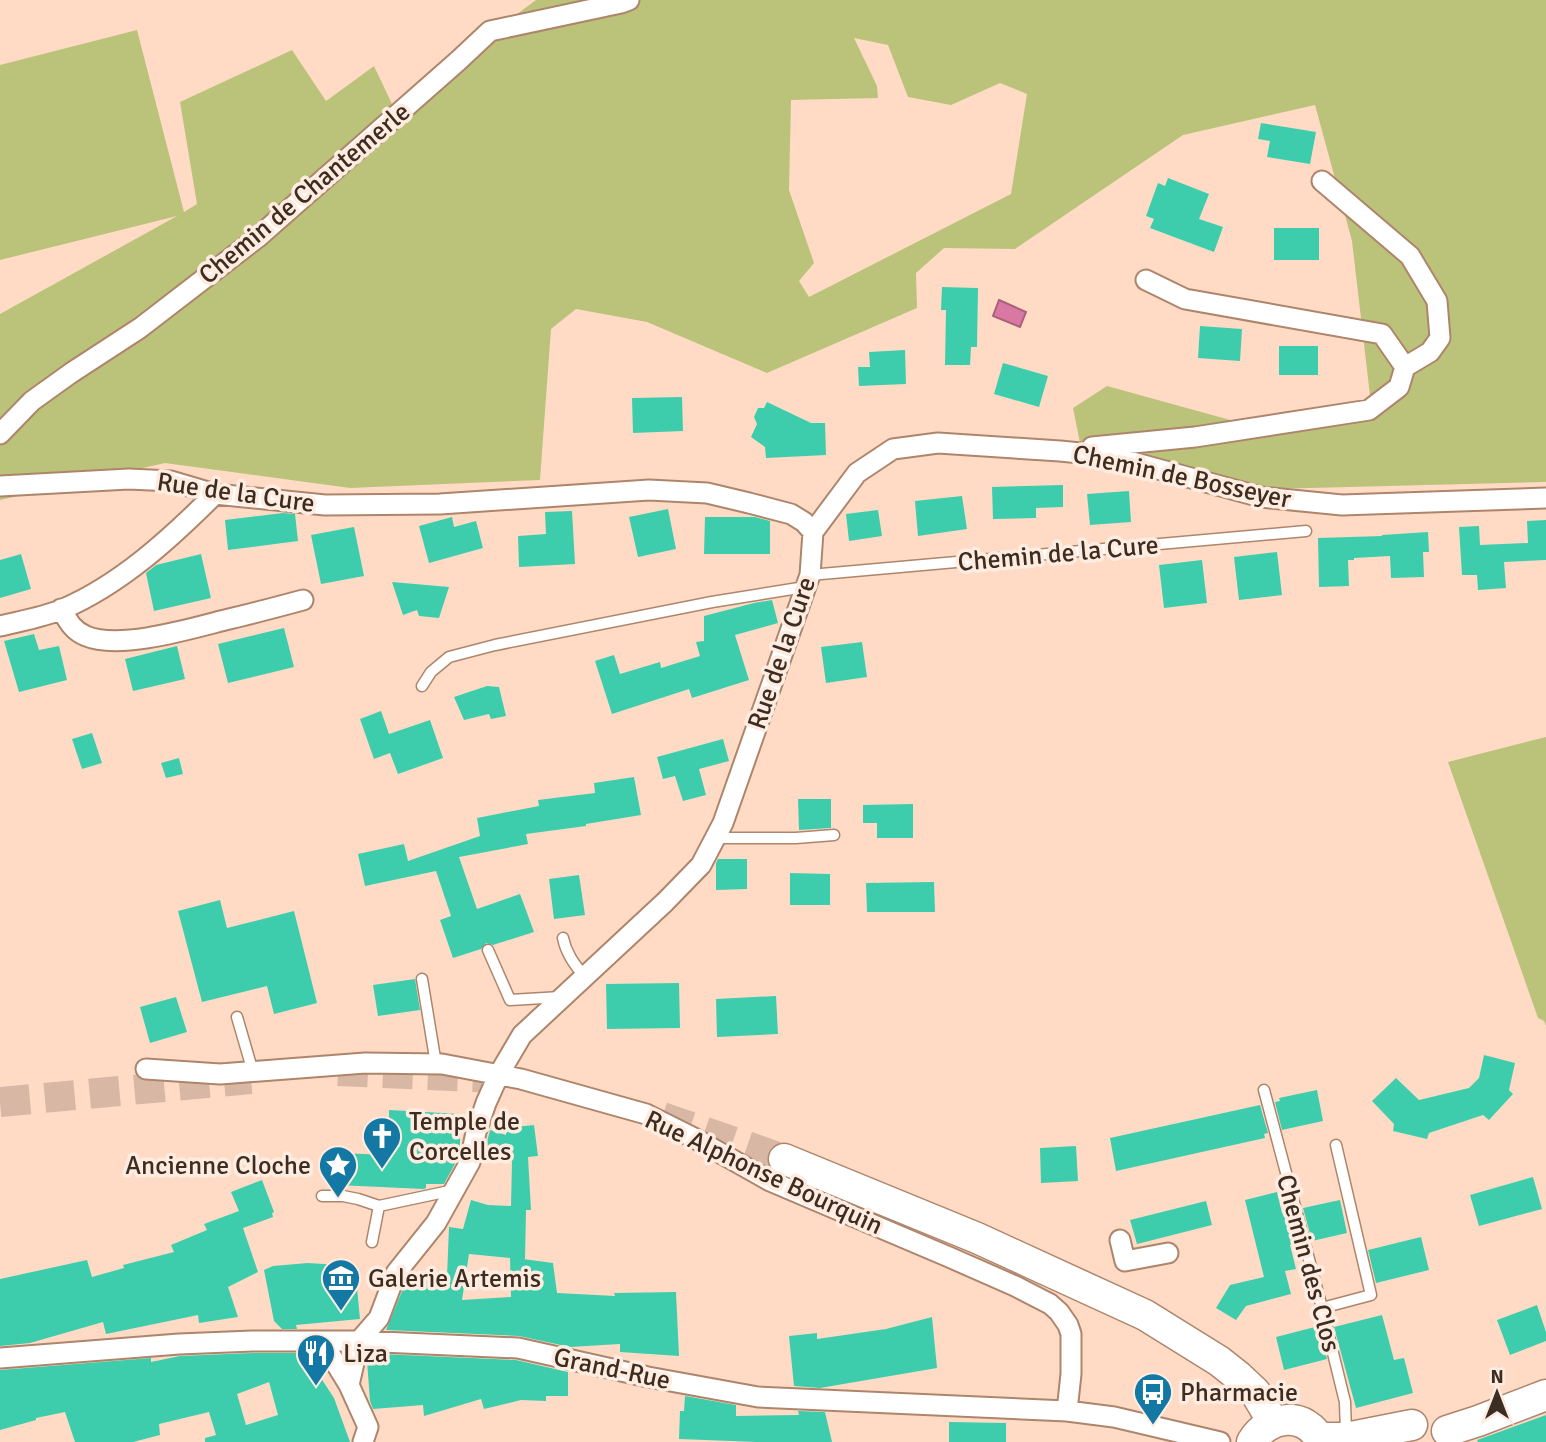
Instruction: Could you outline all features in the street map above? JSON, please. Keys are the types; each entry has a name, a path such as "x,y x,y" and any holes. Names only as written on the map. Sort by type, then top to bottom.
{"main road":[{"path":"784,1159 977,1238 1145,1315 1219,1361 1255,1392 1262,1432 1283,1420 1294,1420 1304,1423 1329,1439 1410,1433 1421,1419 1433,1418 1439,1421 1447,1437 1546,1395"}],"street":[{"name":"Chemin de Chantemerle","path":"0,434 32,401 140,328 257,237 490,31 629,0"},
{"path":"1060,451 1195,437 1368,410 1399,387 1405,367 1430,352 1440,338 1437,301 1410,256 1322,181"},
{"path":"1146,280 1185,299 1382,334 1405,367"},
{"name":"Chemin de Bosseyer","path":"813,533 857,473 893,449 938,443 1110,456 1261,497 1342,505 1546,498"},
{"name":"Rue de la Cure","path":"0,486 129,479 171,481 215,494 337,505 440,504 649,490 707,493 791,514 804,522 813,533 808,581 723,822 701,865 522,1035 499,1074 482,1114 470,1161 436,1223 397,1273 379,1318 359,1341"},
{"path":"0,626 61,610 101,590 190,520 215,494"},
{"path":"61,610 71,626 87,637 115,641 186,630 303,600"},
{"name":"Rue Alphonse Bourquin","path":"145,1069 220,1074 365,1063 436,1064 499,1074 646,1114 770,1181 1015,1286 1050,1304 1071,1334 1071,1374 1066,1411"},
{"path":"1120,1240 1125,1261 1168,1254"},
{"path":"322,1340 349,1385 370,1437"},
{"name":"Grand-Rue","path":"0,1358 179,1344 322,1340 518,1348 648,1377 758,1397 1066,1411 1114,1417 1220,1442"},
{"path":"349,1385 359,1341"}],"lane":[{"name":"Chemin de la Cure","path":"422,686 431,672 449,657 495,645 808,581 1306,531"},
{"path":"714,838 834,835"},
{"path":"563,938 565,948 584,976"},
{"path":"488,950 510,1000 561,997"},
{"path":"422,979 436,1064"},
{"path":"237,1017 253,1072"},
{"name":"Chemin des Clos","path":"1264,1090 1345,1402 1329,1439"},
{"path":"1322,1308 1371,1296 1336,1145"},
{"path":"322,1196 343,1196 379,1206 454,1190"},
{"path":"372,1242 379,1206"}],"green space":[{"path":"536,0 1546,0 1546,482 1265,489 1080,443 1073,408 1107,386 1252,426 1371,404 1352,241 1315,105 1183,135 1015,249 944,248 916,273 917,308 767,373 647,322 576,309 551,329 540,480 350,488 165,463 0,500 0,314 177,216 0,260 0,65 137,30 184,212 197,204 180,102 292,50 326,101 374,66 393,106","holes":["854,38 888,45 908,97 951,105 1000,83 1027,94 1011,194 809,297 799,281 814,263 789,190 791,100 878,98 877,86"]},
{"path":"1546,737 1546,1026 1544,1021 1538,1018 1448,762"}],"shaded area":[{"path":"999,300 1026,312 1020,327 993,316"}],"building":[{"path":"1261,123 1316,132 1310,164 1267,157 1270,141 1258,139"},
{"path":"1168,178 1209,194 1199,219 1223,227 1214,252 1150,228 1154,219 1146,216 1158,183 1165,186"},
{"path":"1274,228 1319,228 1319,260 1274,260"},
{"path":"942,287 978,288 977,347 971,347 970,365 945,365 946,310 941,310"},
{"path":"1200,326 1242,329 1240,361 1198,358"},
{"path":"1279,346 1318,346 1318,375 1279,375"},
{"path":"905,350 906,384 859,386 858,367 870,367 869,352"},
{"path":"1003,363 1048,376 1039,407 994,394"},
{"path":"682,397 683,431 633,433 632,398"},
{"path":"767,402 811,423 825,423 826,455 766,458 765,447 751,437 757,424 754,417 758,408 764,408"},
{"path":"1063,485 1063,507 1036,508 1036,518 993,519 992,487"},
{"path":"1129,491 1131,522 1090,525 1087,494"},
{"path":"962,496 967,529 918,536 915,501"},
{"path":"668,509 676,549 638,557 629,517"},
{"path":"878,510 882,536 849,541 846,514"},
{"path":"572,511 575,564 519,567 518,536 546,534 545,512"},
{"path":"295,514 298,541 228,550 225,520"},
{"path":"452,517 454,527 476,521 483,548 429,563 419,526"},
{"path":"705,517 755,517 770,521 770,554 704,554"},
{"path":"1546,520 1546,560 1504,562 1506,588 1478,590 1477,575 1462,575 1459,527 1479,526 1480,545 1528,543 1527,521"},
{"path":"354,527 364,576 321,584 311,535"},
{"path":"1428,532 1429,552 1423,552 1424,577 1391,578 1390,556 1354,558 1348,560 1349,586 1319,587 1318,538"},
{"path":"1277,552 1282,595 1239,600 1234,557"},
{"path":"21,554 31,589 0,598 0,560"},
{"path":"201,554 211,598 154,611 146,573 156,565"},
{"path":"1202,560 1207,603 1164,608 1159,565"},
{"path":"392,582 449,587 439,618 419,616 417,610 403,615"},
{"path":"772,600 778,623 735,635 749,680 692,698 689,689 612,714 595,661 614,655 620,674 660,662 661,668 700,656 696,642 704,641 704,616"},
{"path":"284,628 294,667 228,683 218,644"},
{"path":"34,634 39,650 59,646 67,680 19,692 4,641"},
{"path":"862,642 867,677 826,683 821,647"},
{"path":"177,646 185,679 133,691 125,659"},
{"path":"487,686 499,687 506,716 491,719 489,714 464,720 454,697"},
{"path":"381,711 389,734 430,720 443,758 398,774 390,753 374,759 360,719"},
{"path":"92,733 102,763 82,769 72,739"},
{"path":"723,739 729,761 699,769 706,795 683,801 675,776 663,779 657,757"},
{"path":"179,758 183,774 166,778 161,763"},
{"path":"634,777 641,815 526,834 528,844 459,857 477,909 520,894 534,932 493,945 486,943 481,949 453,958 440,920 451,916 436,871 365,886 358,854 404,844 408,861 480,836 477,818 539,806 538,800 595,793 594,783"},
{"path":"798,799 831,799 831,828 799,830"},
{"path":"913,804 913,838 877,838 877,823 863,823 863,805"},
{"path":"718,859 747,859 747,889 716,890"},
{"path":"790,873 830,874 830,905 790,905"},
{"path":"579,875 585,915 554,919 549,879"},
{"path":"934,882 935,912 867,912 866,883"},
{"path":"220,900 227,928 294,911 317,1003 274,1014 267,986 202,1002 178,911"},
{"path":"415,979 420,1010 378,1016 373,985"},
{"path":"679,983 680,1028 607,1029 606,984"},
{"path":"776,996 778,1034 717,1037 716,999"},
{"path":"176,997 187,1032 150,1043 140,1007"},
{"path":"1484,1055 1515,1063 1509,1090 1513,1094 1489,1120 1483,1115 1429,1133 1427,1139 1393,1131 1394,1124 1372,1101 1396,1078 1419,1100 1469,1088 1479,1078"},
{"path":"1317,1090 1323,1121 1282,1130 1275,1102 1280,1101 1279,1098"},
{"path":"1260,1105 1268,1133 1264,1134 1265,1138 1116,1171 1110,1138"},
{"path":"389,1110 460,1114 457,1160 444,1184 426,1184 424,1189 337,1185 338,1153 389,1155"},
{"path":"534,1125 538,1156 528,1157 531,1210 526,1210 523,1259 553,1263 557,1293 615,1296 614,1293 676,1292 679,1356 620,1352 620,1344 570,1347 519,1336 386,1330 411,1273 447,1277 449,1227 463,1229 471,1200 488,1205 511,1206 512,1162 484,1154 490,1130 506,1135 506,1128","holes":["469,1254 510,1258 511,1297 462,1300"]},
{"path":"1076,1146 1078,1181 1041,1183 1040,1148"},
{"path":"1533,1177 1542,1209 1479,1226 1470,1195"},
{"path":"262,1180 274,1212 273,1217 243,1228 258,1272 228,1287 238,1317 199,1323 198,1315 106,1334 103,1322 30,1343 0,1346 0,1279 87,1260 92,1277 124,1268 123,1265 174,1252 171,1245 207,1230 204,1224 239,1211 231,1192"},
{"path":"1277,1192 1282,1213 1289,1211 1297,1244 1290,1245 1296,1269 1285,1271 1291,1294 1246,1306 1236,1320 1216,1308 1230,1285 1264,1277 1245,1200"},
{"path":"1340,1200 1347,1233 1312,1241 1303,1208"},
{"path":"1206,1201 1212,1225 1137,1244 1130,1220"},
{"path":"1421,1237 1429,1270 1376,1283 1368,1250"},
{"path":"308,1263 355,1266 360,1319 296,1325 297,1329 282,1329 274,1321 264,1270 273,1266"},
{"path":"1537,1305 1546,1332 1546,1341 1510,1355 1497,1320"},
{"path":"1382,1315 1394,1360 1404,1358 1413,1393 1356,1408 1334,1327"},
{"path":"932,1317 937,1368 820,1388 794,1386 789,1336 817,1333 817,1339 886,1329"},
{"path":"1315,1327 1316,1332 1320,1331 1327,1359 1284,1370 1276,1337"},
{"path":"308,1353 334,1398 350,1442 205,1442 205,1438 216,1435 209,1412 159,1424 160,1435 133,1442 75,1442 65,1412 0,1430 0,1370 151,1358 151,1362 180,1356","holes":["269,1382 278,1415 246,1425 237,1394"]},
{"path":"381,1354 516,1360 568,1372 568,1396 546,1396 546,1401 521,1400 484,1409 481,1399 424,1416 423,1405 373,1409 367,1361 368,1357 381,1357"},
{"path":"685,1396 736,1405 736,1416 799,1415 798,1411 825,1412 832,1442 679,1439 680,1411 684,1411"},
{"path":"1546,1415 1546,1442 1477,1440"},
{"path":"949,1422 1006,1423 1006,1442 949,1442"}],"tunnel":[{"path":"338,1071 495,1078"},
{"path":"0,1102 251,1079"},
{"path":"662,1117 784,1159"}],"place":[{"name":"Temple de Corcelles","path":"382,1170"},
{"name":"Ancienne Cloche","path":"338,1199"},
{"name":"Galerie Artemis","path":"341,1312"},
{"name":"Liza","path":"316,1387"},
{"name":"Pharmacie","path":"1153,1426"}]}
